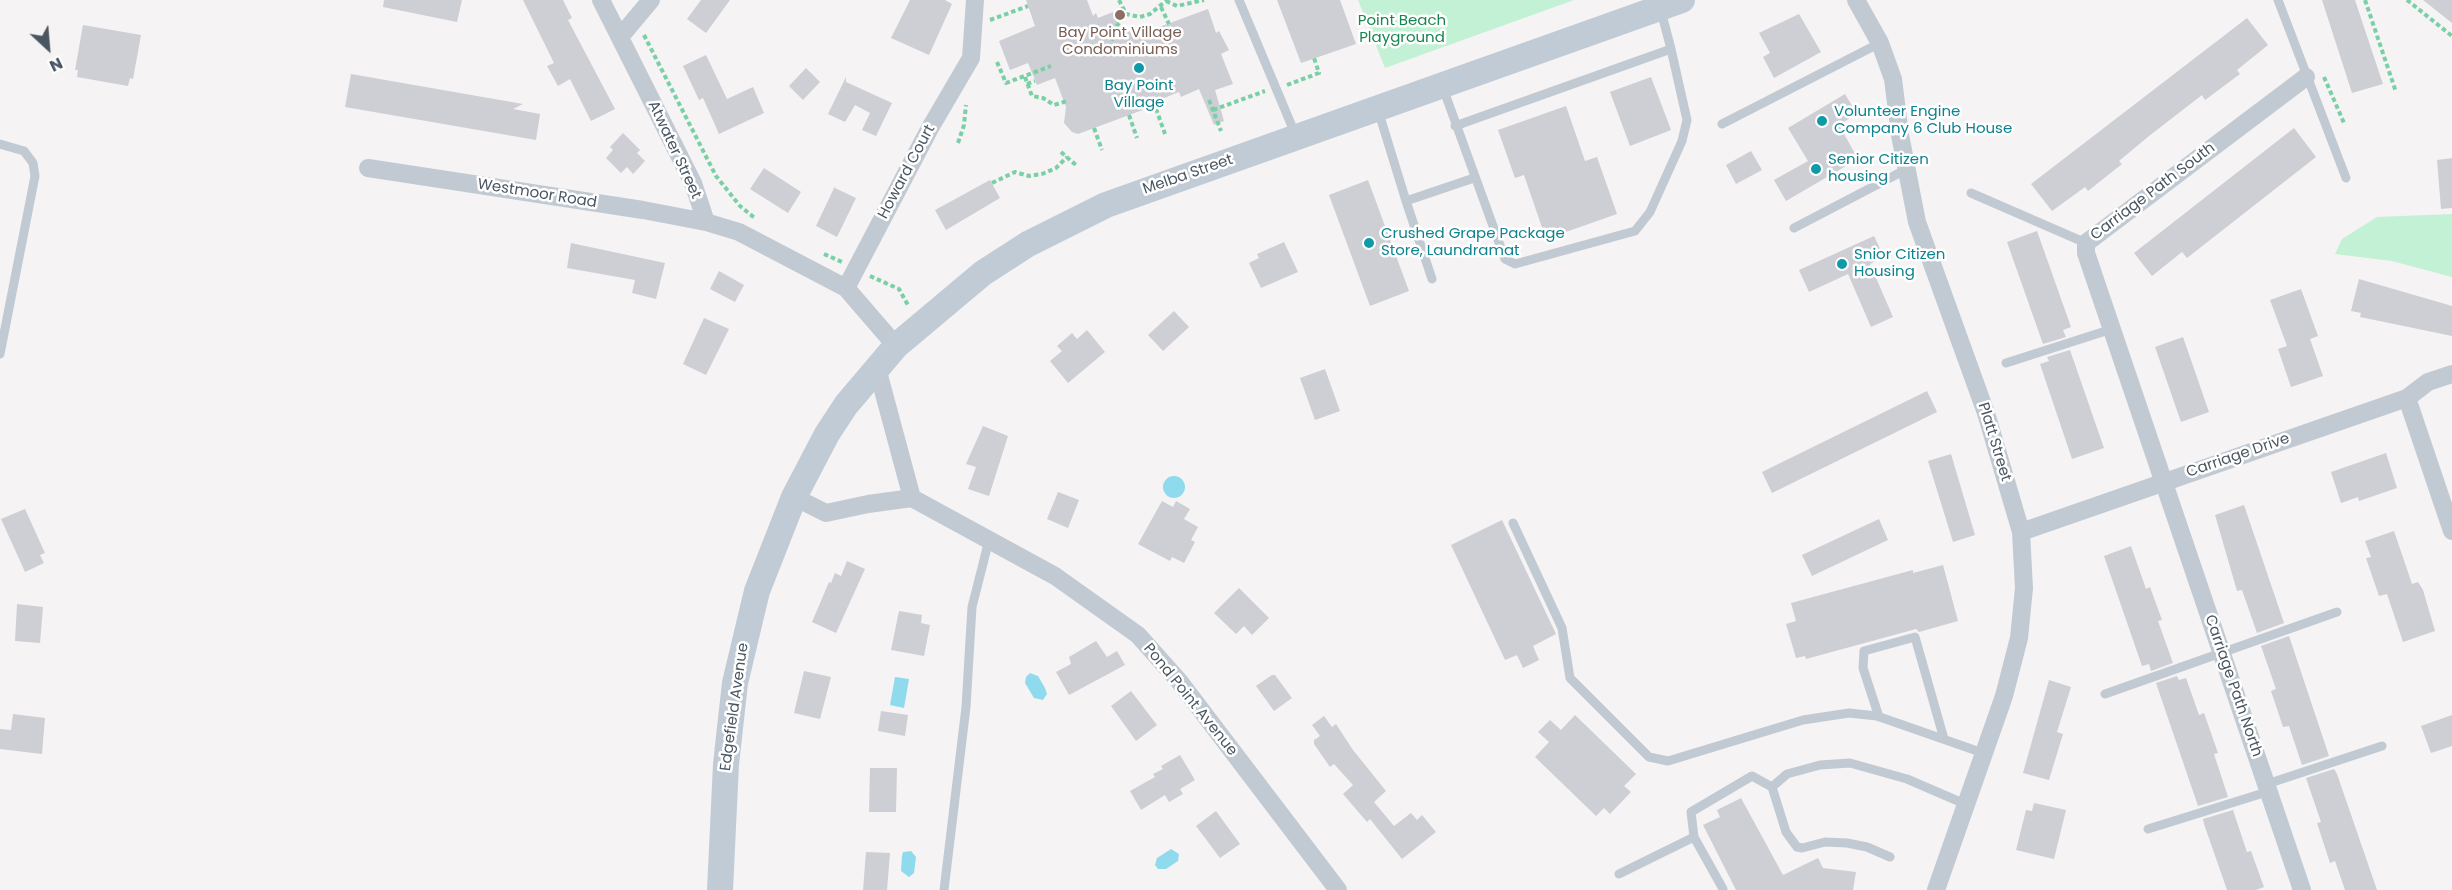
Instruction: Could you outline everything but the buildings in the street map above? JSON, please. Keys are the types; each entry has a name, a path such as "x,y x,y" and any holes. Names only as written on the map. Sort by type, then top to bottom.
{"main road":[{"name":"Melba Street","path":"794,497 827,434 846,405 896,346 983,273 1028,244 1106,205 1671,4"},
{"name":"Edgefield Avenue","path":"720,890 726,764 735,683 757,591 794,497"}],"street":[{"name":"Atwater Street","path":"600,0 693,183 706,222"},
{"path":"620,37 651,0"},
{"path":"974,22 975,0"},
{"name":"Platt Street","path":"1856,0 1880,43 1893,79 1917,222 1986,413 2021,532 2024,588 2019,638 2004,696 1936,890"},
{"name":"Howard Court","path":"846,288 930,128 971,58 974,22"},
{"name":"Carriage Path South","path":"2163,482 2086,253 2086,243 2306,77"},
{"name":"Westmoor Road","path":"368,168 643,210 706,222"},
{"path":"706,222 739,232 846,288 896,346"},
{"path":"794,497 826,513 912,498 877,368"},
{"name":"Carriage Drive","path":"2021,532 2407,398 2428,382 2452,374"},
{"path":"2407,398 2452,531"},
{"name":"Carriage Path North","path":"2163,482 2302,890"},
{"name":"Pond Point Avenue","path":"912,498 1054,576 1138,635 1179,681 1338,890"}],"lane":[{"path":"1239,0 1297,138"},
{"path":"2278,0 2346,178"},
{"path":"1443,86 1455,126 1505,259 1515,264 1635,231 1650,212 1682,141 1687,120 1671,49 1671,4"},
{"path":"1722,124 1880,43"},
{"path":"1455,126 1671,49"},
{"path":"1377,109 1432,279"},
{"path":"0,144 24,151 33,163 35,176 0,354"},
{"path":"1794,228 1907,169"},
{"path":"1406,201 1474,178"},
{"path":"1971,193 2086,243"},
{"path":"2006,363 2112,329"},
{"path":"1512,523 1563,628 1570,678 1649,757 1668,761 1766,730 1849,713 1880,717 1983,753"},
{"path":"944,890 966,707 972,607 989,540"},
{"path":"2105,694 2337,612"},
{"path":"1880,717 1863,668 1864,651 1915,637 1944,739"},
{"path":"2148,829 2269,788 2382,746"},
{"path":"1772,787 1787,774 1820,765 1850,763 1907,779 1965,804"},
{"path":"1724,889 1694,837 1691,812 1752,776 1772,787 1786,832 1797,847 1802,848 1825,842 1846,843 1866,847 1890,857"},
{"path":"1619,874 1694,837"}],"path":[{"path":"1119,0 1126,14"},
{"path":"1126,14 1140,17 1161,7 1167,1 1177,6 1204,0"},
{"path":"2365,0 2396,92"},
{"path":"2407,0 2452,36"},
{"path":"974,22 983,22 1028,6"},
{"path":"1161,7 1169,24"},
{"path":"1107,55 1116,27 1126,14"},
{"path":"644,33 716,176 740,206 761,221"},
{"path":"997,62 1006,83 1051,66"},
{"path":"1024,76 1032,96 1043,98 1054,105 1067,101"},
{"path":"1027,84 1035,81"},
{"path":"1162,99 1154,103 1165,134"},
{"path":"1209,100 1221,131"},
{"path":"1129,115 1137,138"},
{"path":"1094,128 1102,150"},
{"path":"1061,152 1077,166"},
{"path":"992,183 1015,172 1029,176 1042,174 1056,168 1067,158"},
{"path":"818,250 899,289 911,310"}],"green space":[{"name":"Point Beach Playground","path":"1358,0 1574,0 1385,68"},
{"path":"2452,214 2452,277 2392,261 2335,254 2342,239 2377,217"}],"water":[{"path":"1174,476 1182,479 1185,487 1182,495 1174,498 1166,495 1163,487 1166,479"},
{"path":"1030,673 1038,676 1045,688 1047,694 1043,700 1034,698 1025,683"},
{"path":"895,677 909,679 904,708 890,705"},
{"path":"1171,849 1179,854 1178,861 1166,869 1158,869 1155,865 1157,858"},
{"path":"911,851 916,857 914,873 909,877 901,871 902,856 903,852"}],"place":[{"name":"Bay Point Village Condominiums","path":"1120,15"},
{"name":"Bay Point Village","path":"1139,68"},
{"name":"Volunteer Engine Company 6 Club House","path":"1822,121"},
{"name":"Senior Citizen housing","path":"1816,169"},
{"name":"Crushed Grape Package Store, Laundramat","path":"1369,243"},
{"name":"Snior Citizen Housing","path":"1842,264"}]}
